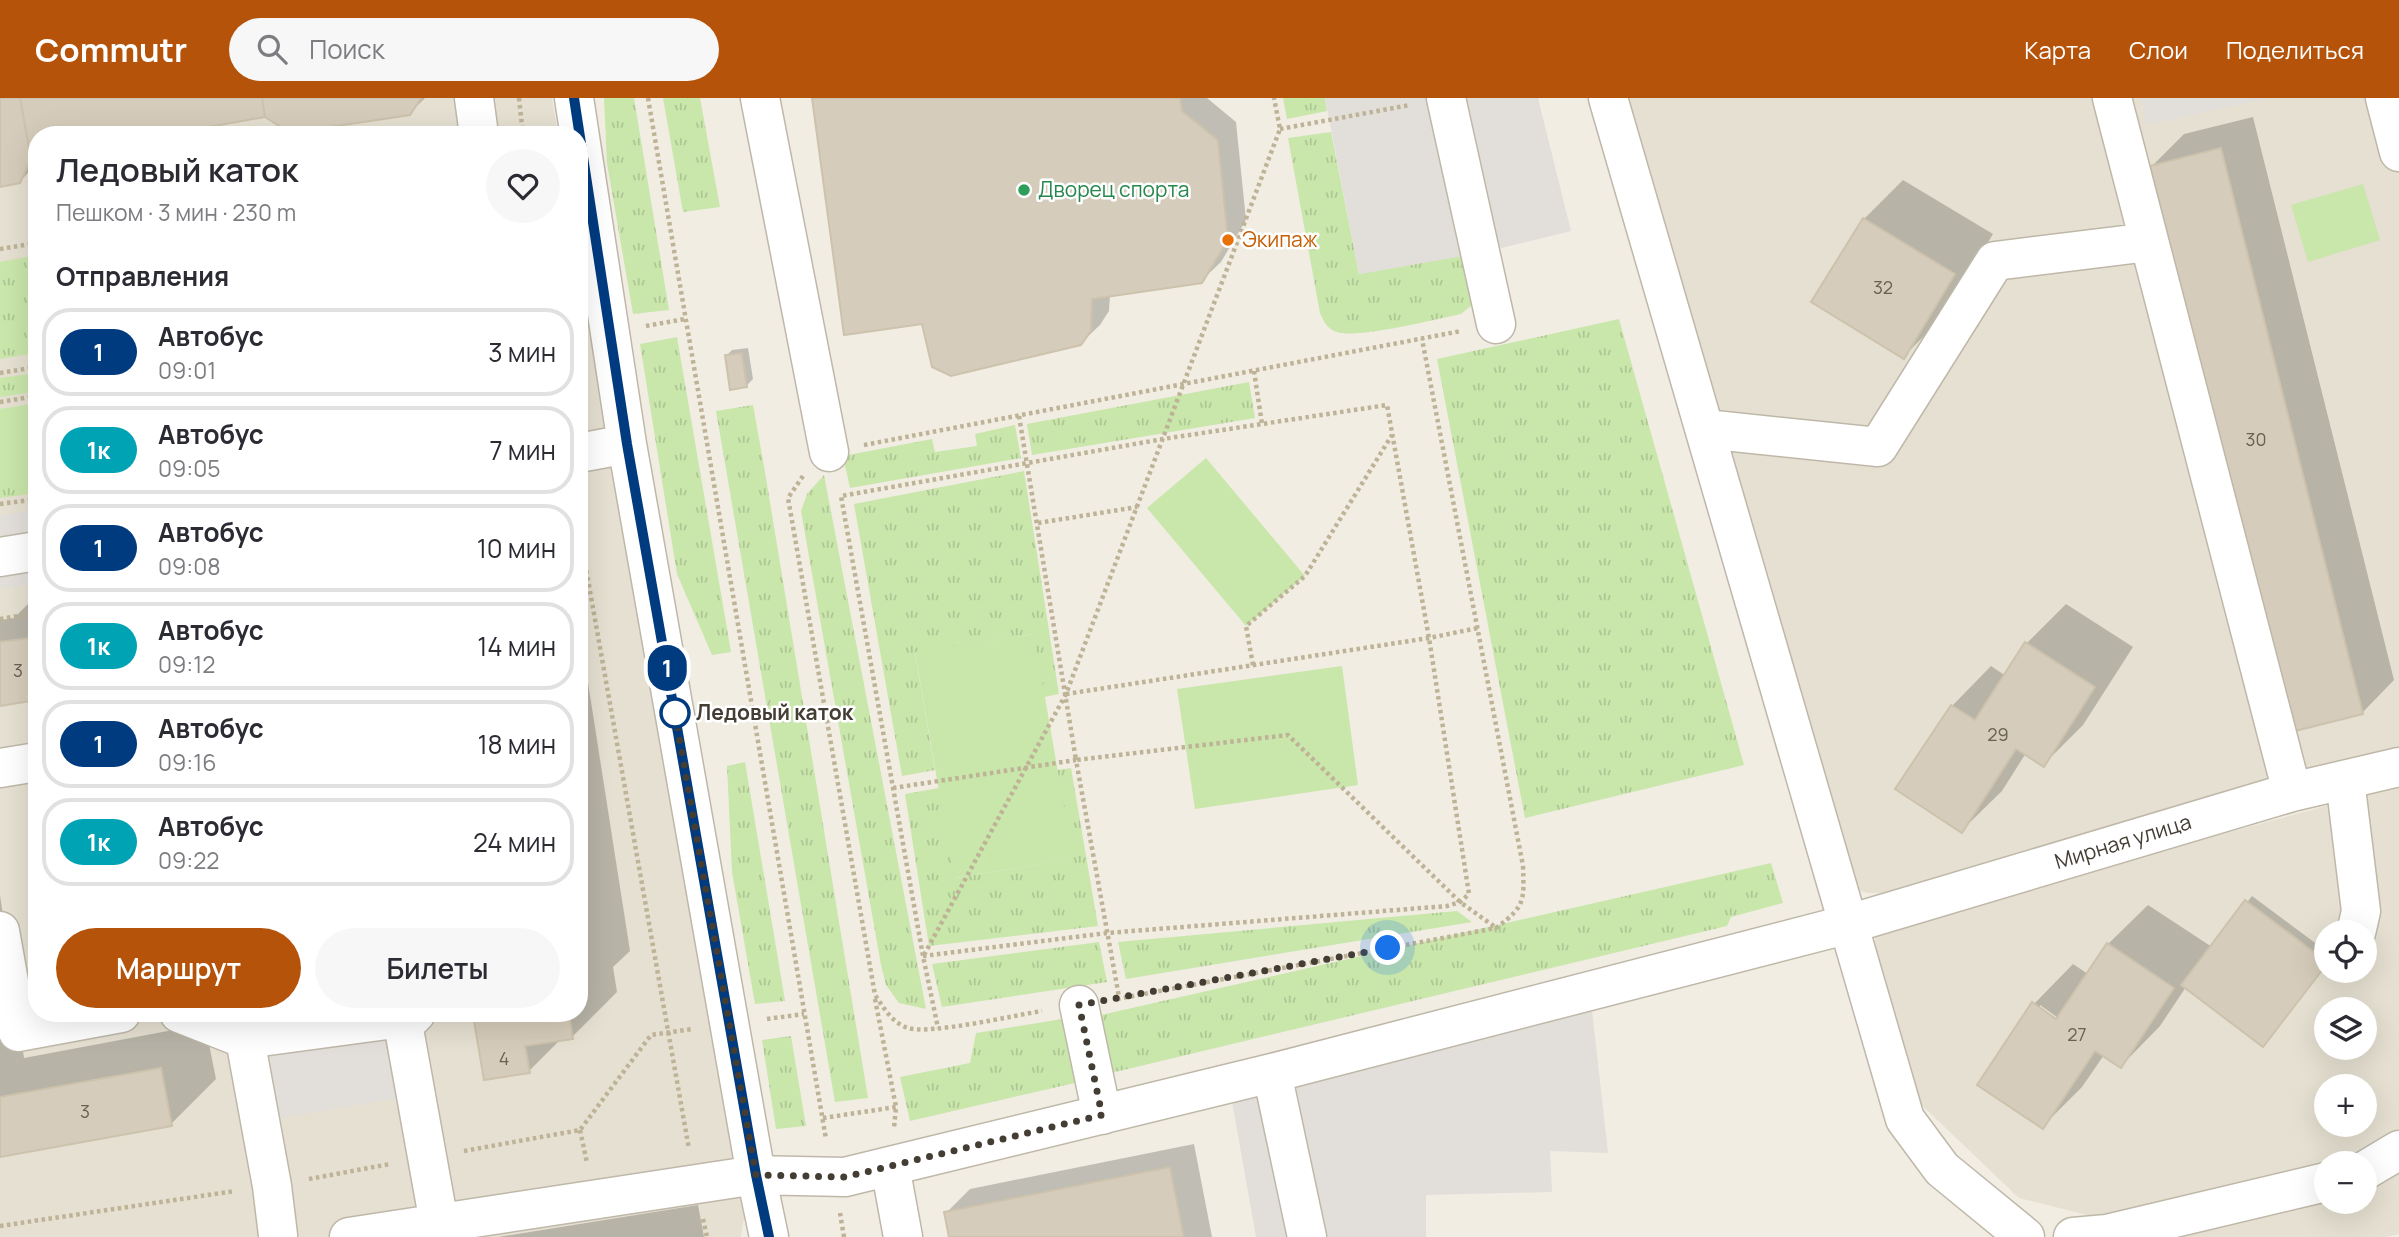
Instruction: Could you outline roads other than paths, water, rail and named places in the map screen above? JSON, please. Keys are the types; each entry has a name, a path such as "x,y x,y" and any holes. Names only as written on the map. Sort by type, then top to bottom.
{"street":[{"path":"474,98 479,126"},
{"path":"574,98 578,126"},
{"path":"760,98 829,452"},
{"path":"1608,98 1905,1119 1942,1169 2025,1237"},
{"path":"2112,98 2292,792"},
{"path":"2385,98 2399,152"},
{"path":"1433,101 1496,324"},
{"path":"588,189 627,444 769,1237"},
{"path":"1705,429 1878,447 1995,261 2149,242"},
{"path":"588,451 627,444"},
{"path":"0,557 28,552"},
{"path":"0,768 28,763"},
{"name":"Мирная улица","path":"349,1237 756,1175 845,1177 1272,1073 1849,924 2292,792 2399,767"},
{"path":"2345,780 2361,911 2359,920"},
{"path":"0,931 18,1032 72,1022"},
{"path":"1079,1005 1102,1115"},
{"path":"202,1022 245,1039 366,1022"},
{"path":"410,1022 439,1223"},
{"path":"245,1039 272,1186 275,1236"},
{"path":"1272,1073 1307,1237"},
{"path":"2377,1163 2399,1150"},
{"path":"890,1166 903,1237"},
{"path":"2073,1237 2107,1234 2314,1185"}],"place":[{"name":"Дворец спорта","path":"1024,190"},
{"name":"Экипаж","path":"1228,240"},
{"name":"Ледовый каток","path":"675,713"}]}
